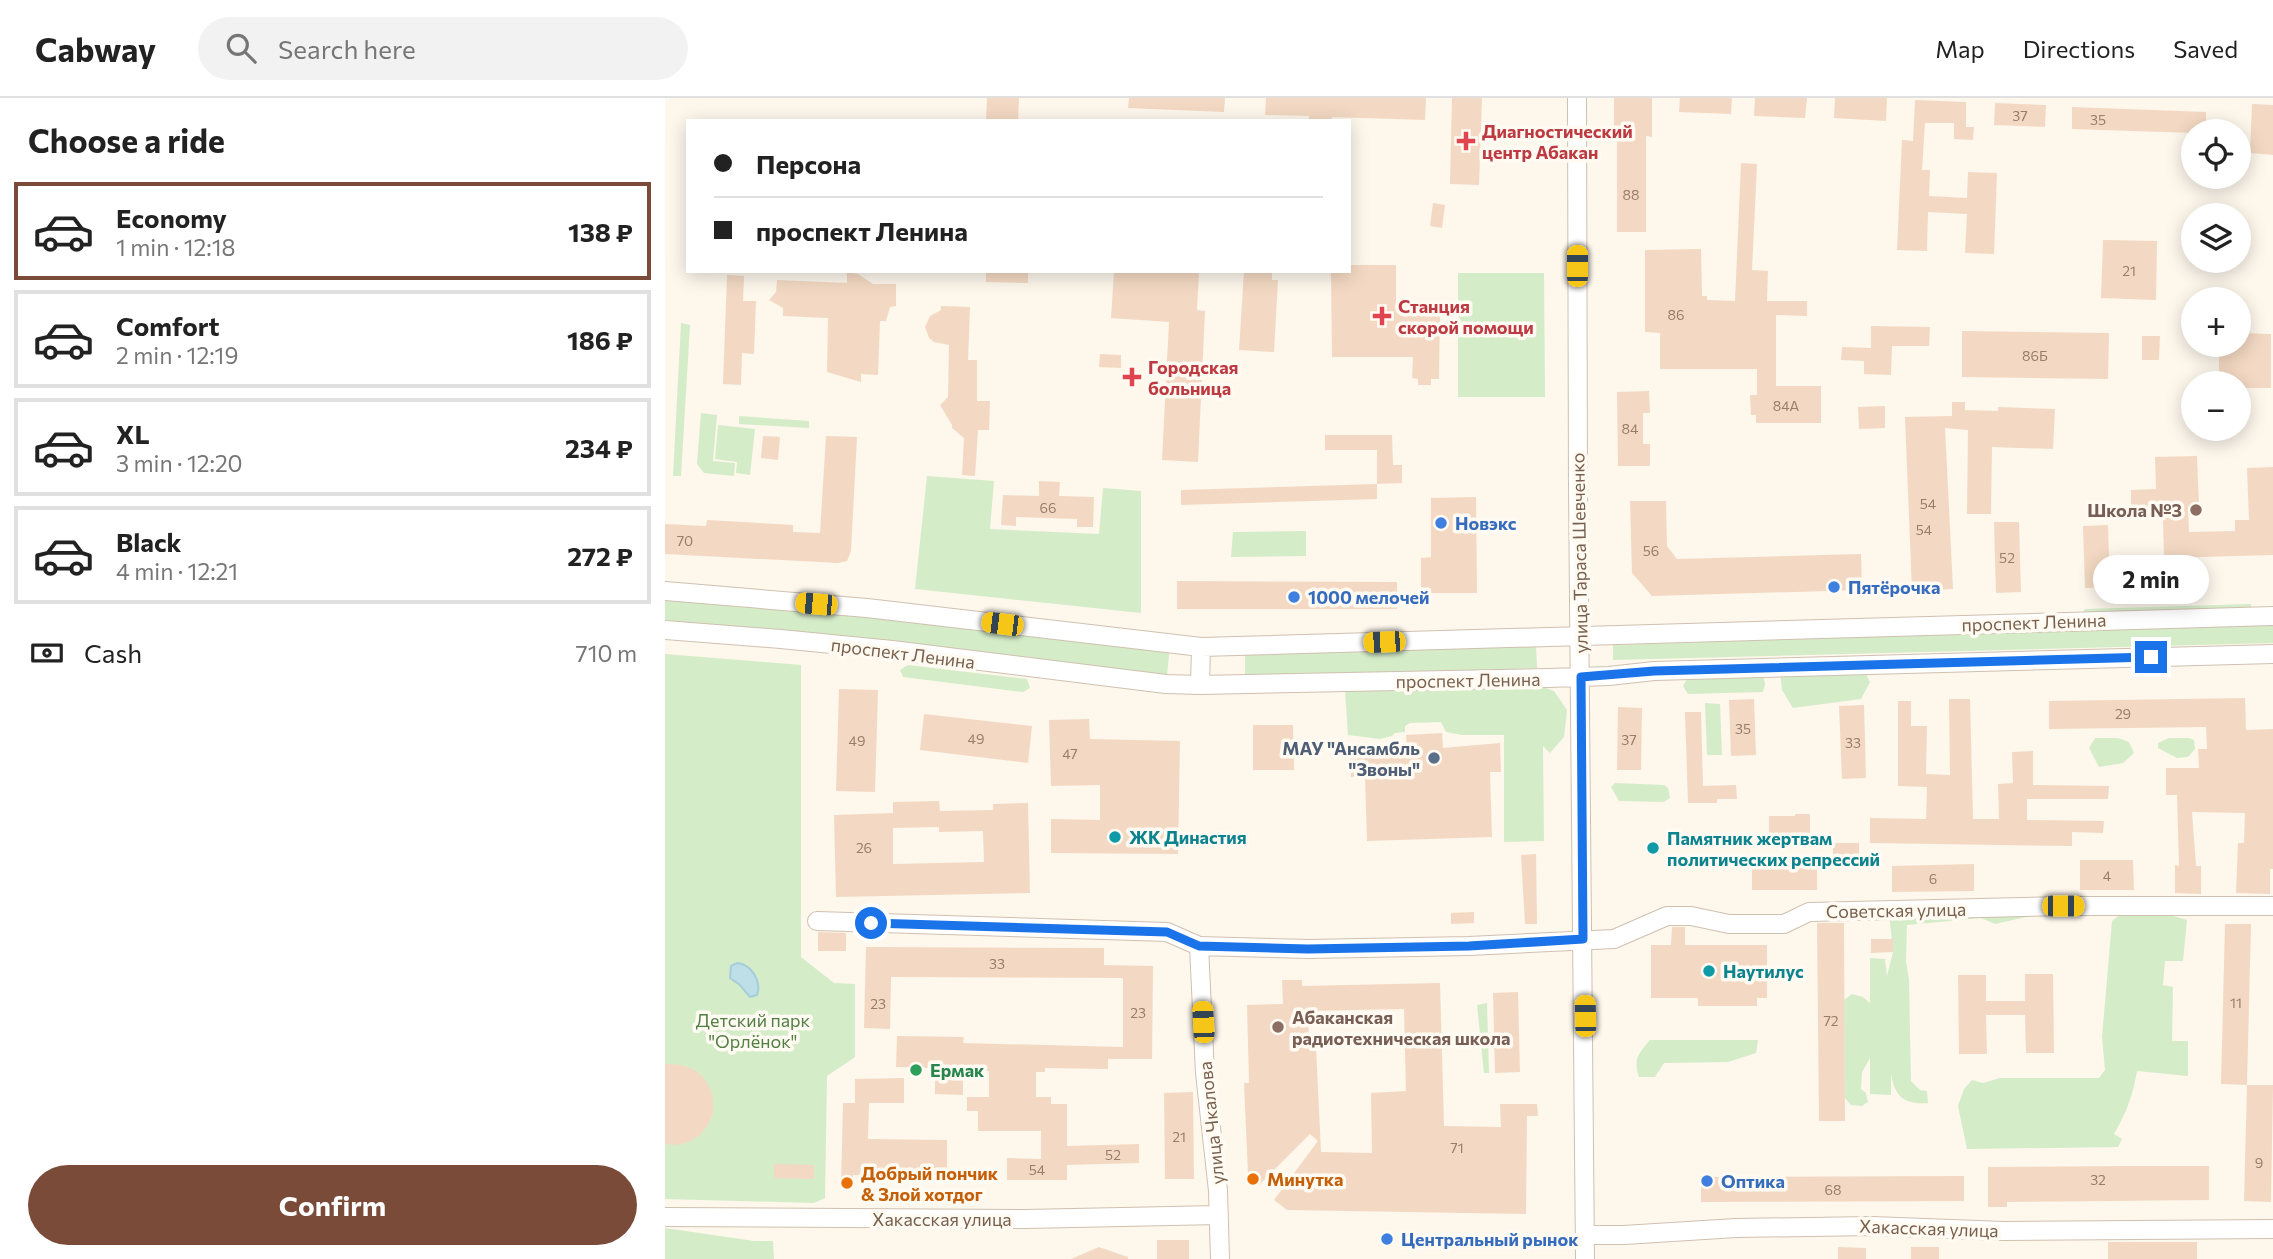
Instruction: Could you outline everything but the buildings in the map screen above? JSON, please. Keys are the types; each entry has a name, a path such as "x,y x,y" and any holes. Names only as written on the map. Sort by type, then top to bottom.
{"street":[{"name":"улица Тараса Шевченко","path":"1577,98 1585,1259"},
{"name":"проспект Ленина","path":"665,592 867,608 1201,647 2273,616"},
{"name":"проспект Ленина","path":"665,631 792,640 1166,684 1200,685 1581,677 1654,671 2273,654"},
{"path":"1200,685 1201,647"},
{"name":"Советская улица","path":"817,921 1167,932 1199,946 1322,949 1614,939 1667,916 1691,916 1729,924 1784,924 1809,912 2063,906 2273,906"},
{"name":"улица Чкалова","path":"1199,946 1205,1073 1219,1215 1220,1259"},
{"name":"Хакасская улица","path":"665,1217 1025,1219 1219,1215"},
{"name":"Хакасская улица","path":"1585,1235 1737,1228 1872,1226 2004,1231 2273,1229"}],"green space":[{"path":"1458,273 1544,273 1545,397 1458,397"},
{"path":"681,323 690,325 681,476 673,476"},
{"path":"701,413 717,415 713,461 735,463 734,476 704,473 697,464"},
{"path":"739,416 809,421 809,428 739,424"},
{"path":"718,425 755,429 750,475 736,473 737,462 715,459"},
{"path":"927,476 994,481 990,529 1099,534 1103,488 1141,491 1141,613 915,589"},
{"path":"1306,531 1306,556 1231,557 1233,532"},
{"path":"665,593 1170,646 1167,675 665,620"},
{"path":"2251,604 2251,610 2085,615 2083,612 2085,609"},
{"path":"2273,624 2273,643 1613,660 1613,645"},
{"path":"1536,645 1537,668 1245,678 1245,652"},
{"name":"Детский парк \"Орлёнок\"","path":"665,654 801,665 801,957 834,983 855,984 855,1057 827,1076 825,1198 814,1203 665,1199"},
{"path":"908,665 1027,679 1030,688 1023,692 903,677 900,670"},
{"path":"1864,670 1870,682 1861,699 1793,708 1782,690 1780,672"},
{"path":"1763,675 1763,692 1688,694 1683,686 1688,677"},
{"path":"1450,685 1543,687 1554,691 1567,710 1564,737 1550,753 1543,746 1544,841 1504,842 1504,735 1462,735 1446,732 1441,722 1410,723 1405,726 1405,732 1380,739 1348,735 1345,690 1446,689"},
{"path":"1705,703 1720,704 1722,755 1707,755"},
{"path":"2095,738 2118,738 2129,742 2134,753 2123,763 2099,767 2089,748"},
{"path":"2169,738 2194,740 2195,749 2188,757 2177,758 2158,748 2158,743"},
{"path":"1615,783 1664,785 1668,788 1670,798 1664,802 1619,801 1611,787"},
{"path":"2143,907 2187,920 2183,961 2165,961 2163,985 2173,987 2172,1041 2188,1041 2188,1076 2137,1071 2129,1104 2114,1134 2122,1139 2118,1147 1967,1149 1958,1106 1964,1089 1972,1080 1983,1083 2000,1078 2099,1078 2105,1070 2102,1037 2112,921 2127,909"},
{"path":"1889,912 2039,914 1995,924 1981,918 1907,925 1911,1081 1920,1090 1927,1091 1928,1103 1913,1102 1902,1097 1895,1088 1891,1073 1891,1095 1870,1094 1870,1058 1862,1072 1861,1089 1866,1093 1868,1102 1862,1106 1851,1105 1845,1098 1844,1000 1852,994 1863,997 1870,1003 1870,958 1885,959 1887,976 1893,952"},
{"path":"1487,1003 1489,1073 1484,1073 1477,1005"},
{"path":"1650,1040 1758,1040 1756,1053 1728,1062 1664,1063 1655,1077 1639,1077 1638,1057"},
{"path":"665,1228 754,1241 773,1241 774,1259 665,1259"}],"water":[{"path":"737,963 747,966 754,974 758,984 757,995 750,997 730,978 731,966"}],"place":[{"name":"Диагностический центр Абакан","path":"1466,141"},
{"name":"Станция скорой помощи","path":"1382,316"},
{"name":"Городская больница","path":"1132,377"},
{"name":"Школа №3","path":"2196,510"},
{"name":"Новэкс","path":"1441,523"},
{"name":"Пятёрочка","path":"1834,587"},
{"name":"1000 мелочей","path":"1294,597"},
{"name":"МАУ \"Ансамбль \"Звоны\"","path":"1434,758"},
{"name":"ЖК Династия","path":"1115,837"},
{"name":"Памятник жертвам политических репрессий","path":"1653,848"},
{"name":"Наутилус","path":"1709,971"},
{"name":"Абаканская радиотехническая школа","path":"1278,1027"},
{"name":"Ермак","path":"916,1070"},
{"name":"Минутка","path":"1253,1179"},
{"name":"Оптика","path":"1707,1181"},
{"name":"Добрый пончик & Злой хотдог","path":"847,1183"},
{"name":"Центральный рынок","path":"1387,1239"}],"route":[{"path":"871,923 1167,932 1199,946 1308,949 1469,946 1583,939 1581,677 1654,671 2151,657"}]}
